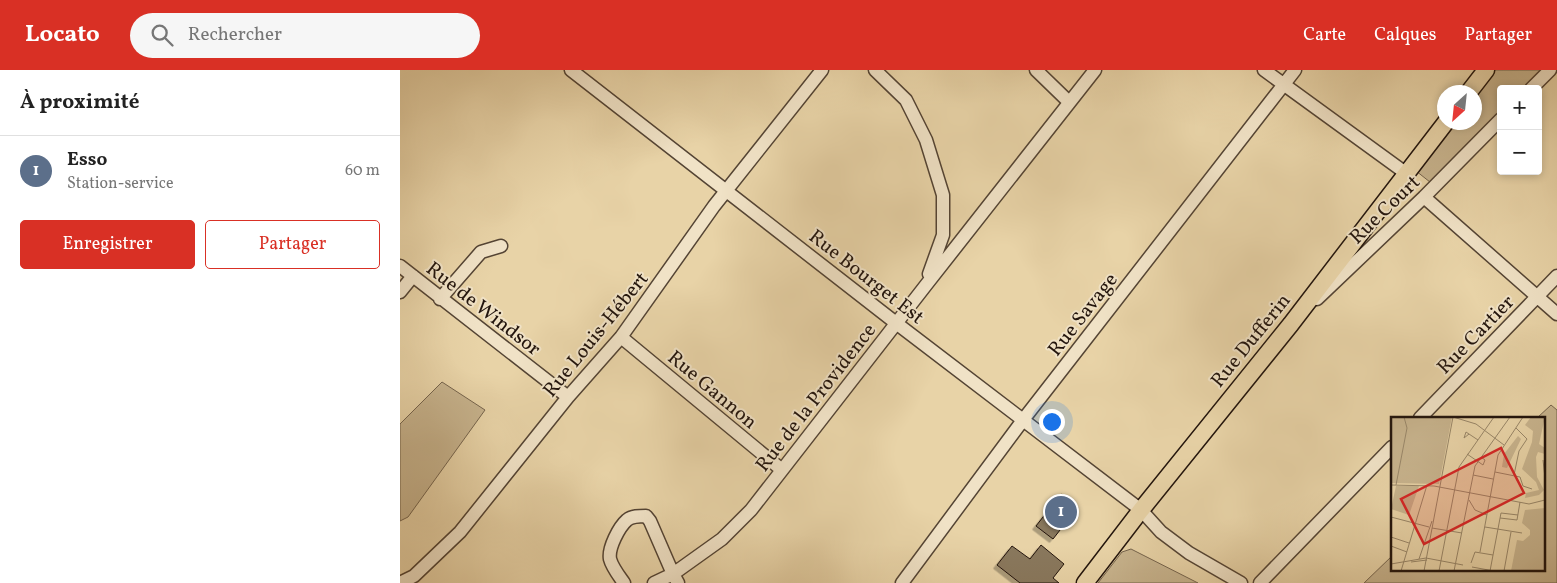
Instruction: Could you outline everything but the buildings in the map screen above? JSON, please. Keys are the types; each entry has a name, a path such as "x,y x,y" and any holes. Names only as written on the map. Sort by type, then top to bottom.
{"main road":[{"path":"1474,85 1486,70"},
{"name":"Rue Dufferin","path":"1085,583 1291,324 1440,130"}],"street":[{"name":"Rue Bourget Est","path":"571,70 896,323 1142,510 1161,532 1189,554 1241,583"},
{"name":"Rue Louis-Hébert","path":"400,583 414,576 460,532 568,397 621,337 714,206 822,70"},
{"path":"874,70 906,100 926,140 943,195 943,235 926,285"},
{"path":"1036,70 1069,102"},
{"name":"Rue de la Providence","path":"654,583 675,579 722,539 752,510 1095,70"},
{"path":"1264,70 1407,174"},
{"name":"Rue Savage","path":"902,583 1023,420 1295,70"},
{"path":"1535,85 1550,70"},
{"name":"Rue Court","path":"1291,324 1424,197 1497,123"},
{"path":"1424,197 1557,314"},
{"path":"440,299 481,252 501,246"},
{"name":"Rue de Windsor","path":"400,266 568,397"},
{"path":"400,292 413,276"},
{"name":"Rue Cartier","path":"1421,417 1557,276"},
{"name":"Rue Gannon","path":"621,337 782,470"},
{"path":"1260,583 1391,448"},
{"path":"624,583 612,563 610,551 617,534 626,521 633,517 646,516 650,521 675,579"}],"shaded area":[{"path":"1488,70 1548,70 1534,85 1497,85 1497,122 1435,186 1411,167 1441,130 1482,130 1482,85 1478,85"},
{"path":"442,382 485,410 408,517 400,521 400,424"},
{"path":"1551,405 1557,410 1557,583 1364,583 1391,557 1391,570 1544,570 1544,417 1538,417"},
{"path":"1131,549 1198,583 1098,583 1122,552"}],"place":[{"name":"Esso","path":"1061,512"}]}
